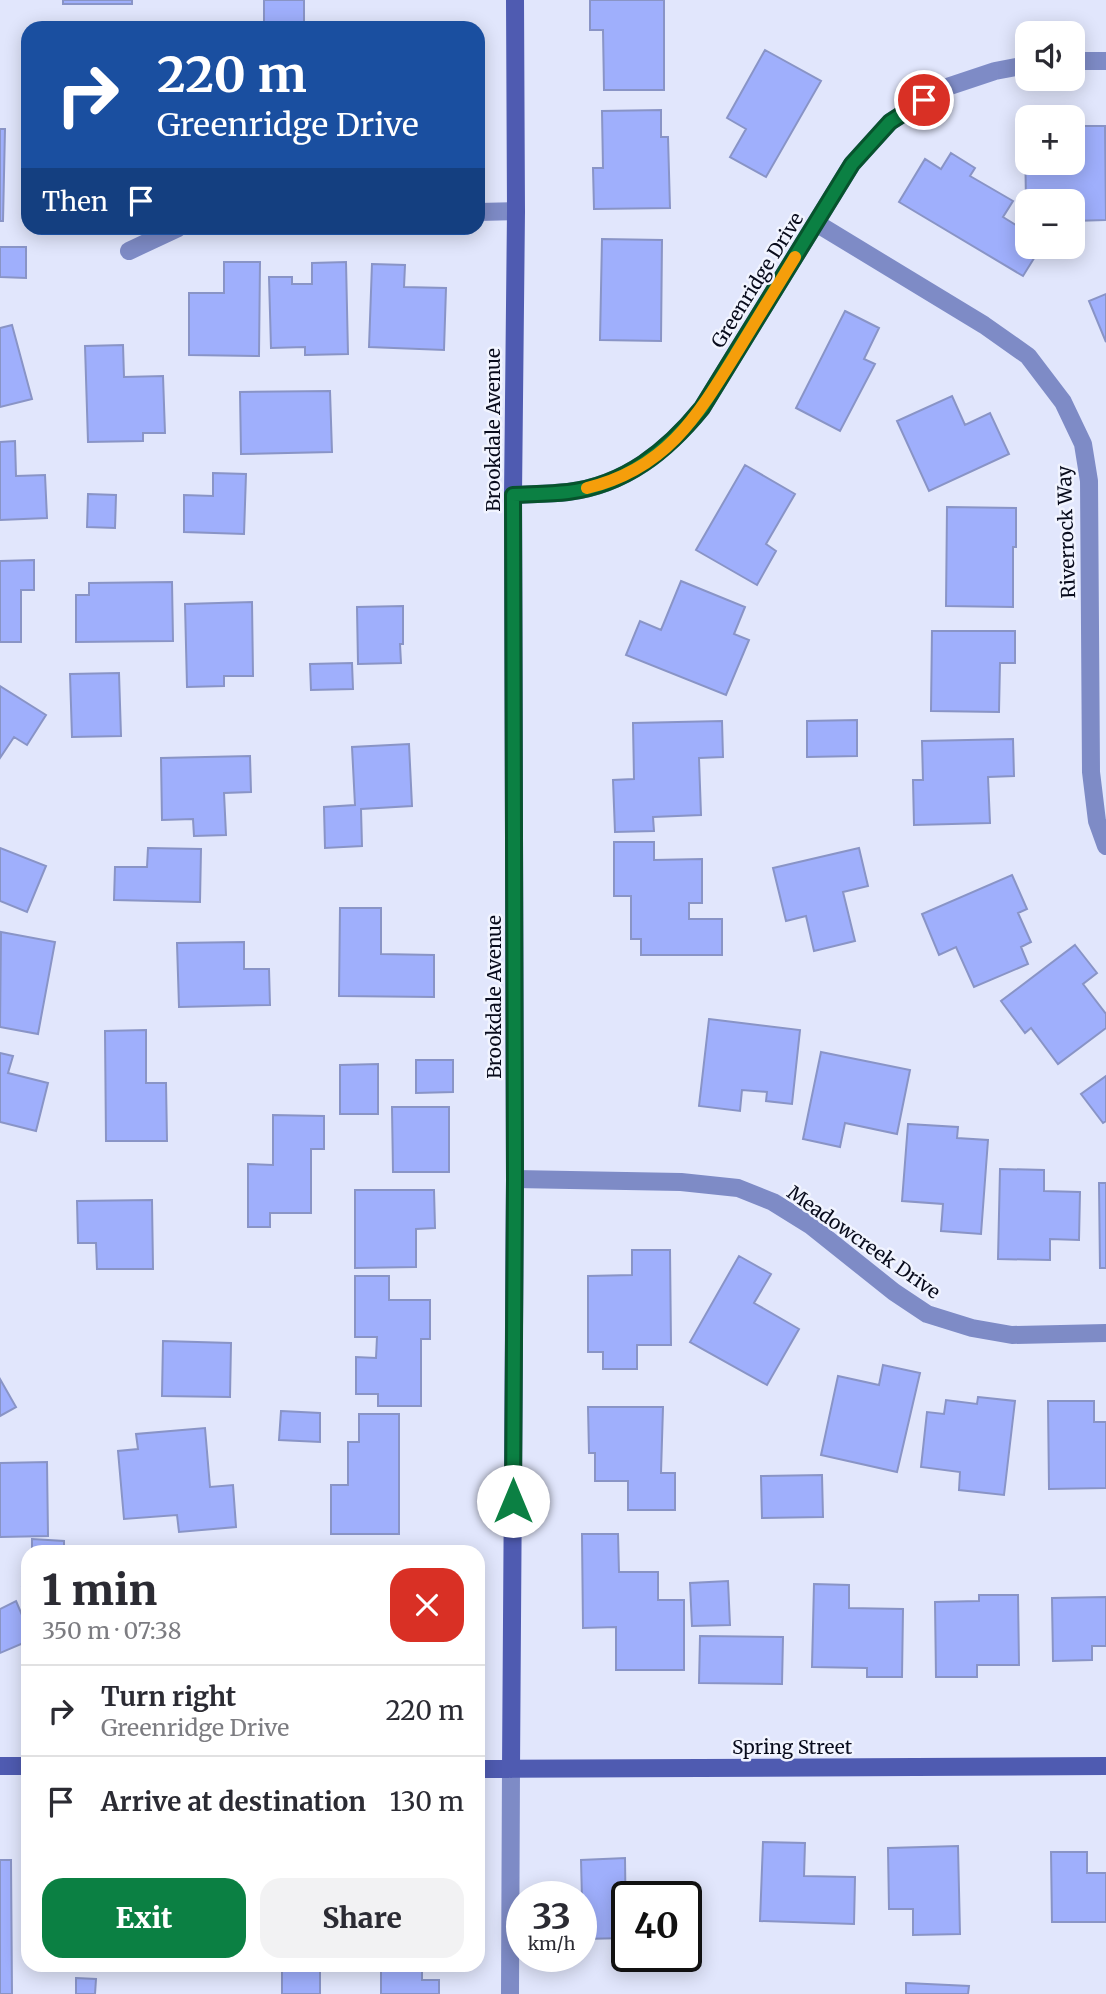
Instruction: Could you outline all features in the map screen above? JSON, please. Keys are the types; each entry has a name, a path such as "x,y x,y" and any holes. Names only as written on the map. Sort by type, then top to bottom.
{"street":[{"name":"Brookdale Avenue","path":"510,1994 515,1179 515,0"},
{"path":"1085,61 1106,61"},
{"name":"Greenridge Drive","path":"513,495 570,492 609,482 649,462 682,433 702,408 852,164 890,122 941,89 1015,67"},
{"path":"485,212 516,211"},
{"name":"Riverrock Way","path":"816,223 984,325 1028,356 1063,402 1083,444 1098,481 1091,772 1097,821 1106,846"},
{"path":"129,251 163,235"},
{"name":"Meadowcreek Drive","path":"515,1179 681,1182 738,1188 773,1202 810,1225 894,1292 927,1314 972,1328 1012,1335 1106,1333"},
{"path":"0,1766 21,1766"},
{"name":"Spring Street","path":"485,1769 1106,1766"}],"building":[{"path":"63,0 132,0 132,4 63,4"},
{"path":"264,0 304,0 304,21 264,21"},
{"path":"590,0 664,0 664,90 604,90 603,30 590,30"},
{"path":"765,50 821,81 766,177 730,157 746,129 727,118"},
{"path":"661,110 661,137 668,137 670,208 594,209 593,168 603,168 602,111"},
{"path":"1085,126 1105,126 1106,220 1085,221 1085,189 1026,189 1026,175 1085,175"},
{"path":"0,129 5,129 3,221 0,221"},
{"path":"951,153 975,168 970,176 1013,201 1003,217 1015,224 1015,259 1034,259 1023,276 899,202 925,159 941,169"},
{"path":"602,239 662,240 661,341 600,340"},
{"path":"0,247 26,247 26,278 0,277"},
{"path":"224,262 260,262 259,356 189,355 189,293 224,293"},
{"path":"346,262 348,354 305,355 305,347 271,348 269,277 292,277 292,284 312,284 312,263"},
{"path":"372,264 405,265 404,287 446,288 444,350 369,347"},
{"path":"1106,294 1106,342 1089,301"},
{"path":"845,311 879,328 864,359 875,364 840,431 796,408"},
{"path":"12,325 32,399 0,407 0,328"},
{"path":"123,345 124,377 163,376 165,433 143,433 143,441 88,442 85,346"},
{"path":"330,391 332,452 241,454 240,392"},
{"path":"952,396 965,425 990,413 1009,454 929,491 897,421"},
{"path":"15,441 16,476 45,475 47,518 0,520 0,442"},
{"path":"745,465 795,494 766,544 776,551 757,585 696,550"},
{"path":"213,473 246,474 244,534 184,532 184,495 213,496"},
{"path":"88,494 116,495 115,528 87,527"},
{"path":"947,507 1016,508 1013,607 946,606"},
{"path":"34,560 34,590 21,590 21,642 0,642 0,561"},
{"path":"681,581 745,607 734,634 749,640 726,695 626,655 640,621 661,630"},
{"path":"172,582 173,641 76,642 76,595 89,595 89,583"},
{"path":"252,602 253,676 224,676 224,686 187,687 185,604"},
{"path":"403,606 401,663 358,664 357,607"},
{"path":"932,631 1015,631 1015,663 1000,663 999,712 931,711"},
{"path":"352,663 353,689 311,690 310,664"},
{"path":"119,673 121,736 72,737 70,674"},
{"path":"0,686 46,715 27,745 14,737 0,758"},
{"path":"857,720 857,756 807,757 807,721"},
{"path":"722,721 723,757 699,758 701,815 653,817 654,831 615,832 613,780 634,779 633,723"},
{"path":"1013,739 1014,776 988,777 990,823 914,825 913,780 923,780 922,741"},
{"path":"409,744 412,806 361,809 362,846 325,848 324,807 355,805 352,747"},
{"path":"250,756 251,792 224,793 226,835 194,836 193,819 162,820 161,758"},
{"path":"614,842 654,842 654,860 702,859 702,903 689,903 689,919 722,919 722,955 641,955 641,939 631,939 631,896 614,896"},
{"path":"0,848 46,866 27,912 0,901"},
{"path":"148,848 201,849 200,902 114,900 115,867 147,867"},
{"path":"859,848 868,886 843,892 855,941 814,951 806,916 786,921 773,868"},
{"path":"1012,875 1027,909 1018,913 1031,942 1021,947 1028,964 974,987 956,947 939,955 922,914"},
{"path":"340,908 381,908 381,954 434,955 434,997 339,996"},
{"path":"1,932 55,942 38,1034 0,1027"},
{"path":"244,942 244,969 269,969 270,1005 179,1007 177,943"},
{"path":"1075,945 1097,973 1083,984 1106,1014 1106,1028 1058,1064 1031,1028 1025,1033 1001,1001"},
{"path":"709,1019 800,1030 792,1104 766,1101 767,1092 742,1090 740,1111 699,1106"},
{"path":"146,1030 146,1083 166,1083 167,1141 106,1141 105,1031"},
{"path":"821,1052 910,1070 897,1134 845,1123 840,1147 803,1139"},
{"path":"0,1053 13,1056 8,1073 48,1083 36,1131 0,1122"},
{"path":"416,1060 453,1060 453,1092 416,1093"},
{"path":"378,1064 378,1114 340,1114 340,1065"},
{"path":"1106,1076 1106,1121 1103,1123 1081,1094"},
{"path":"392,1107 449,1107 449,1172 393,1172"},
{"path":"273,1115 324,1116 324,1149 311,1149 311,1213 270,1213 270,1227 248,1227 248,1164 273,1165"},
{"path":"908,1124 958,1127 957,1138 988,1140 981,1234 941,1231 943,1204 902,1201"},
{"path":"1000,1169 1044,1170 1044,1191 1080,1192 1079,1240 1050,1239 1050,1260 998,1259"},
{"path":"1099,1183 1106,1183 1106,1268 1100,1268"},
{"path":"355,1190 434,1190 435,1228 416,1229 416,1267 355,1268"},
{"path":"152,1200 153,1269 97,1269 96,1243 78,1243 77,1201"},
{"path":"632,1250 670,1250 671,1345 637,1345 637,1369 603,1369 603,1352 588,1352 588,1276 632,1275"},
{"path":"739,1256 771,1274 754,1303 799,1329 767,1385 690,1342"},
{"path":"355,1276 389,1276 389,1300 430,1300 430,1339 421,1339 421,1406 378,1406 378,1394 356,1394 356,1357 376,1358 377,1337 355,1337"},
{"path":"163,1341 231,1343 230,1397 162,1396"},
{"path":"883,1365 920,1373 897,1472 821,1455 838,1376 879,1385"},
{"path":"0,1379 16,1407 0,1416"},
{"path":"978,1397 1015,1401 1004,1495 959,1490 960,1472 921,1467 927,1412 944,1414 946,1400 977,1404"},
{"path":"1048,1401 1094,1401 1094,1422 1106,1422 1106,1488 1049,1489"},
{"path":"588,1407 663,1407 661,1473 675,1473 675,1510 628,1510 628,1481 595,1481 595,1453 589,1453"},
{"path":"281,1411 320,1413 320,1442 279,1440"},
{"path":"359,1414 399,1414 399,1534 331,1534 331,1485 348,1485 348,1442 359,1442"},
{"path":"205,1428 210,1487 233,1485 236,1527 179,1532 177,1515 124,1519 118,1451 138,1449 136,1434"},
{"path":"47,1462 48,1536 0,1537 0,1463"},
{"path":"822,1475 823,1517 762,1518 761,1476"},
{"path":"582,1534 618,1534 619,1572 658,1572 658,1600 684,1600 684,1670 616,1670 616,1627 583,1628"},
{"path":"32,1539 64,1541 64,1545 32,1545"},
{"path":"728,1581 730,1625 692,1626 690,1583"},
{"path":"814,1584 849,1585 849,1608 903,1609 902,1677 867,1677 867,1668 812,1667"},
{"path":"979,1595 1018,1595 1019,1665 977,1665 977,1677 936,1677 935,1602 979,1601"},
{"path":"1106,1597 1106,1646 1092,1646 1092,1660 1053,1661 1052,1598"},
{"path":"16,1601 21,1613 21,1644 0,1653 0,1609"},
{"path":"700,1636 783,1637 782,1684 699,1683"},
{"path":"763,1842 805,1843 804,1876 855,1877 854,1924 760,1921"},
{"path":"958,1846 960,1934 913,1935 913,1909 889,1909 888,1848"},
{"path":"1051,1852 1087,1852 1087,1873 1106,1873 1106,1922 1052,1922"},
{"path":"625,1858 625,1881 611,1881 611,1938 597,1939 597,1881 582,1881 581,1860"},
{"path":"0,1860 11,1860 12,1994 0,1994"},
{"path":"282,1972 320,1972 320,1994 282,1994"},
{"path":"381,1972 422,1972 422,1980 439,1980 439,1994 381,1994"},
{"path":"76,1978 96,1979 95,1994 76,1994"},
{"path":"906,1983 969,1986 968,1994 906,1994"}],"slow traffic":[{"path":"587,488 609,482 649,462 682,433 702,408 795,257"}],"route":[{"path":"513,1501 513,495 570,492 609,482 649,462 682,433 702,408 852,164 890,122 924,100"}]}
